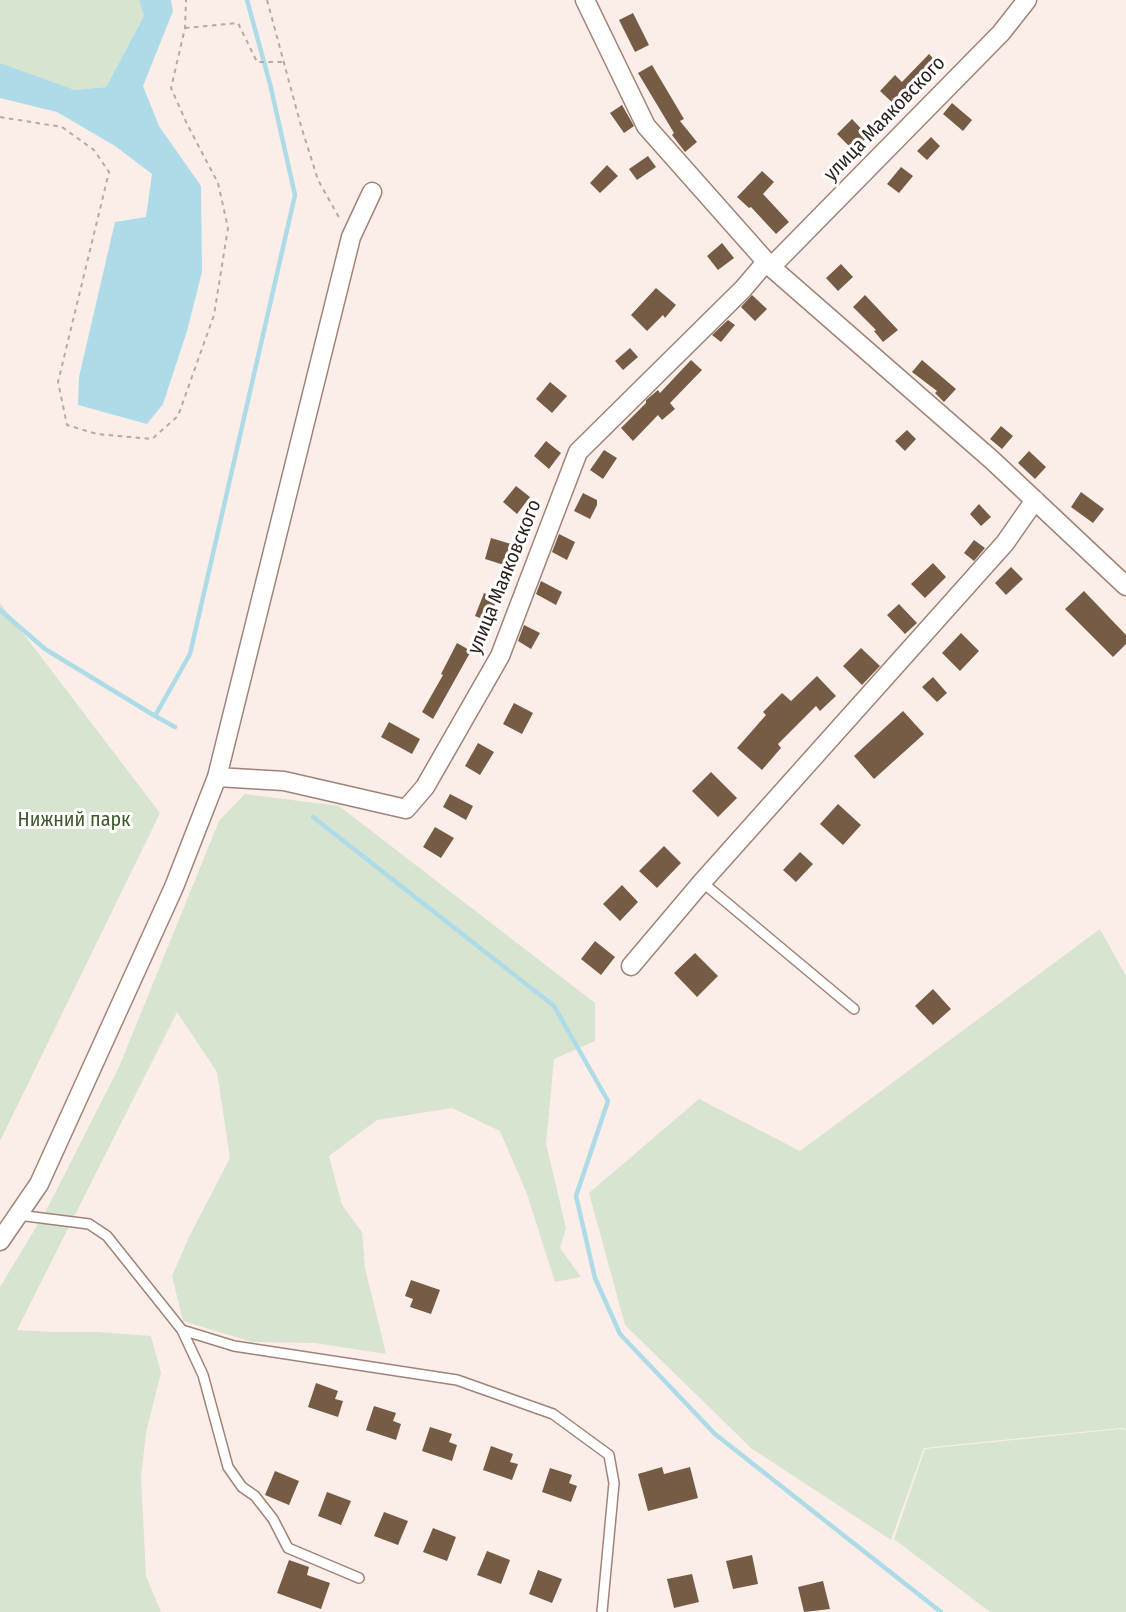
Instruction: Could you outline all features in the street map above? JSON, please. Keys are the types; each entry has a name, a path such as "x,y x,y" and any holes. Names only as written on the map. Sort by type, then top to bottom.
{"street":[{"path":"585,0 646,126 769,265 992,460 1126,586"},
{"name":"улица Маяковского","path":"217,777 284,781 406,809 425,787 500,656 579,452 1001,33 1027,0"},
{"path":"0,1241 39,1184 174,887 217,777 351,237 372,192"},
{"path":"631,966 702,882 1005,543 1035,500"}],"lane":[{"path":"702,882 854,1009"},
{"path":"18,1215 89,1224 107,1236 182,1330 203,1375 228,1467 242,1487 255,1496 273,1520 288,1548 358,1578"},
{"path":"182,1330 234,1346 458,1380 553,1414 609,1455 614,1484 602,1612"}],"path":[{"path":"0,117 62,127 94,150 109,172 58,382 67,425 97,434 152,440 177,416 214,315 228,228 218,183 171,88 185,28 186,0"},
{"path":"267,0 318,180 351,237"},
{"path":"185,28 238,22 256,62 283,62"}],"green space":[{"path":"0,0 139,0 144,16 106,87 75,90 0,63"},
{"name":"Нижний парк","path":"0,603 160,813 0,1141"},
{"path":"245,794 339,806 595,1003 595,1041 554,1059 546,1144 566,1228 560,1248 581,1277 555,1282 527,1194 500,1131 452,1108 377,1120 329,1156 342,1205 362,1232 365,1268 386,1354 315,1343 252,1342 183,1321 172,1276 189,1237 230,1158 217,1072 177,1012 17,1330 151,1336 161,1373 146,1433 141,1477 146,1576 161,1612 0,1612 0,1287 47,1209 119,1067 219,821"},
{"path":"1100,929 1126,976 1126,1429 924,1448 891,1540 751,1448 625,1325 589,1193 699,1099 800,1151"},
{"path":"1126,1430 1126,1612 990,1612 894,1539 925,1449"}],"water":[{"path":"139,0 171,0 173,11 143,86 159,126 201,186 202,272 187,331 163,404 147,424 78,405 79,377 115,222 146,217 152,174 115,146 57,112 0,98 0,63 75,90 106,87 144,16"}],"building":[{"path":"633,13 649,45 635,52 619,20"},
{"path":"929,54 938,63 896,106 880,91 895,75 902,82"},
{"path":"652,65 684,119 680,121 697,142 685,152 672,135 674,133 638,73"},
{"path":"952,103 972,120 963,131 943,114"},
{"path":"622,105 634,126 624,133 610,113"},
{"path":"852,119 868,136 854,151 837,134"},
{"path":"931,137 940,146 927,160 917,151"},
{"path":"648,156 656,167 637,180 629,169"},
{"path":"607,165 618,176 600,193 590,183"},
{"path":"901,167 913,176 899,193 887,184"},
{"path":"762,171 774,182 763,194 789,222 776,234 751,207 749,208 737,197"},
{"path":"722,243 734,258 718,270 707,256"},
{"path":"841,264 853,277 838,291 826,278"},
{"path":"656,288 676,305 665,318 663,315 647,331 631,315"},
{"path":"752,295 767,309 755,321 741,307"},
{"path":"865,295 898,330 883,342 874,331 876,330 853,307"},
{"path":"728,320 735,325 721,342 712,335"},
{"path":"630,348 638,357 623,370 615,361"},
{"path":"691,360 702,370 670,403 675,409 662,420 658,415 633,441 621,428 646,403 646,400 658,390 660,393"},
{"path":"922,360 956,389 944,402 935,393 937,391 912,372"},
{"path":"550,382 567,396 552,413 536,399"},
{"path":"1001,426 1013,436 1002,449 990,439"},
{"path":"907,430 916,439 905,451 895,441"},
{"path":"546,441 561,453 549,469 534,456"},
{"path":"604,450 617,458 603,479 590,470"},
{"path":"1029,451 1046,467 1035,479 1018,463"},
{"path":"516,486 530,497 517,514 503,502"},
{"path":"1081,492 1104,509 1093,523 1071,507"},
{"path":"583,493 597,500 590,519 574,511"},
{"path":"979,504 991,517 981,526 970,514"},
{"path":"559,534 575,542 567,560 552,552"},
{"path":"491,538 511,544 504,565 485,559"},
{"path":"974,540 985,548 974,561 964,553"},
{"path":"933,563 946,577 925,598 911,584"},
{"path":"1011,567 1023,579 1006,595 995,583"},
{"path":"541,581 562,592 556,605 536,594"},
{"path":"1084,591 1126,635 1126,644 1113,657 1065,609"},
{"path":"484,593 497,599 488,621 475,616"},
{"path":"899,604 917,623 905,634 887,615"},
{"path":"524,625 540,633 531,649 518,641"},
{"path":"961,633 979,651 960,671 942,653"},
{"path":"457,643 471,651 433,719 422,712 443,675 441,674"},
{"path":"861,648 880,666 862,685 843,666"},
{"path":"817,676 836,696 820,711 816,706 778,744 781,748 762,770 737,748 766,715 763,712 782,693 791,701"},
{"path":"933,677 947,693 937,702 922,687"},
{"path":"514,703 533,713 522,734 503,724"},
{"path":"903,711 924,734 874,779 854,756"},
{"path":"389,722 420,739 412,754 381,737"},
{"path":"478,743 494,752 480,775 465,766"},
{"path":"711,772 737,798 718,817 692,791"},
{"path":"450,794 473,806 466,820 443,807"},
{"path":"838,804 861,825 843,845 820,824"},
{"path":"435,827 454,838 441,858 423,847"},
{"path":"664,846 681,863 657,888 639,871"},
{"path":"800,852 813,864 796,882 783,870"},
{"path":"622,885 638,902 620,921 603,904"},
{"path":"595,941 615,957 601,975 581,959"},
{"path":"695,953 718,976 697,997 674,973"},
{"path":"933,989 951,1009 933,1025 915,1006"},
{"path":"411,1280 440,1290 431,1314 410,1307 413,1299 405,1296"},
{"path":"316,1383 338,1391 335,1399 343,1401 338,1417 308,1407"},
{"path":"374,1406 396,1413 393,1421 401,1424 396,1440 366,1430"},
{"path":"430,1427 452,1434 449,1442 457,1445 452,1461 422,1451"},
{"path":"491,1446 513,1454 510,1462 518,1464 512,1480 483,1470"},
{"path":"662,1467 664,1474 690,1467 698,1498 648,1511 638,1474"},
{"path":"550,1468 572,1475 569,1483 577,1486 571,1502 542,1492"},
{"path":"275,1471 299,1481 289,1505 265,1495"},
{"path":"327,1492 351,1501 341,1525 318,1516"},
{"path":"384,1512 408,1521 398,1545 374,1536"},
{"path":"433,1528 456,1537 447,1561 423,1552"},
{"path":"487,1551 510,1560 501,1584 477,1575"},
{"path":"752,1555 758,1584 733,1589 726,1561"},
{"path":"289,1560 309,1567 307,1575 330,1583 321,1609 277,1593"},
{"path":"538,1570 562,1579 552,1603 529,1594"},
{"path":"692,1574 699,1602 674,1608 667,1579"},
{"path":"823,1581 830,1609 804,1612 798,1587"}],"waterway":[{"path":"155,716 190,654 295,195 270,84 247,0"},
{"path":"0,610 45,649 175,727"},
{"path":"313,817 554,1006 608,1101 576,1196 595,1278 620,1334 715,1434 941,1612"}]}
